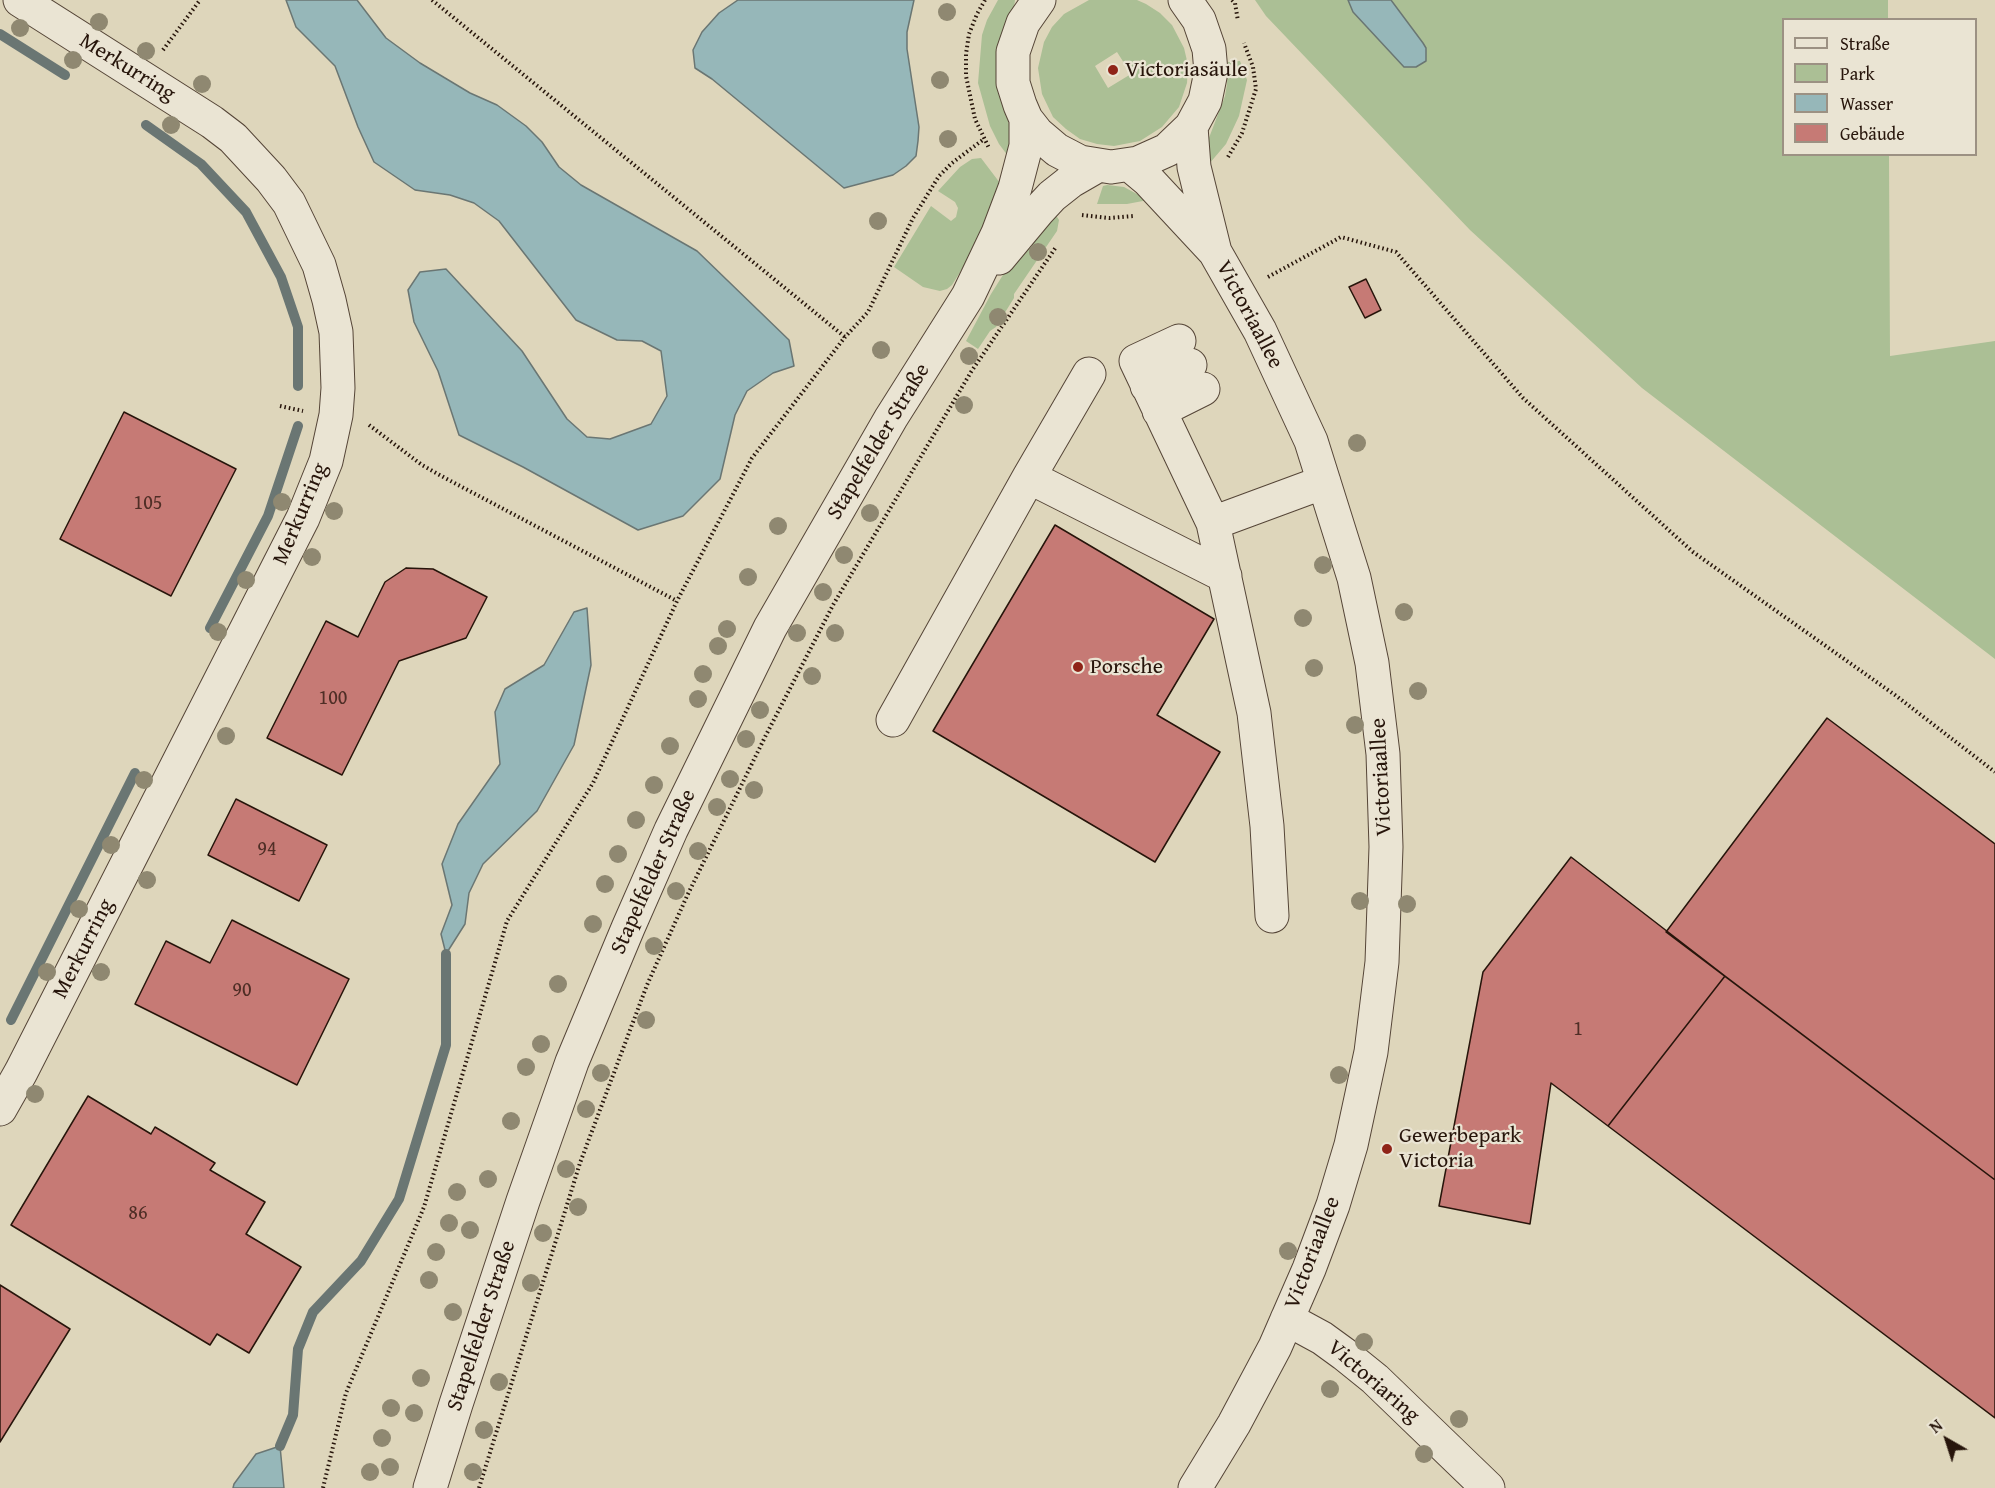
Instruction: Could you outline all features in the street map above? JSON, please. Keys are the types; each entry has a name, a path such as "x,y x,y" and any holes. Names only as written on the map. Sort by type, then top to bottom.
{"street":[{"name":"Merkurring","path":"0,1109 280,566 317,485 326,461 336,415 338,360 336,332 319,265 289,202 271,178 233,138 212,122 20,0"},
{"path":"1031,6 1015,45 1012,68 1015,91 1026,119 1043,139 1057,150 1080,162 1097,166 1130,165 1145,161 1167,150 1191,127 1205,101 1210,79 1210,57 1205,14 1185,0"},
{"name":"Stapelfelder Straße","path":"430,1488 499,1274 572,1062 671,830 770,628 879,439 968,296 998,233 1015,189 1026,147 1026,119"},
{"name":"Victoriaallee","path":"1191,127 1194,166 1215,252"},
{"name":"Victoriaallee","path":"1130,165 1148,180 1215,252 1260,331 1311,441 1354,578 1372,663 1383,754 1386,847 1382,962 1371,1052 1351,1145 1333,1205 1287,1319"},
{"name":"Stapelfelder Straße","path":"968,296 1039,210 1071,181 1097,166"},
{"path":"1153,398 1191,365 1136,362 1153,398 1213,523 1254,713 1267,826 1272,916"},
{"path":"893,720 1089,374"},
{"path":"1029,477 1224,576"},
{"path":"1213,523 1324,482"},
{"path":"1195,1488 1234,1424 1275,1347 1287,1319"},
{"name":"Victoriaring","path":"1287,1319 1322,1338 1374,1379 1488,1488"}],"path":[{"path":"143,77 200,0"},
{"path":"432,0 845,337"},
{"path":"323,1488 346,1393 424,1207 507,921 593,783 677,601 752,458 845,337 868,312 913,218 939,176 984,139"},
{"path":"1080,214 1109,218 1143,214"},
{"path":"1239,293 1341,237 1396,252 1523,398 1692,552 1895,695 1995,772"},
{"path":"479,1488 580,1163 647,985 687,896 833,605 971,372 1062,239"},
{"path":"280,406 313,413"},
{"path":"364,422 422,465 677,601"}],"green space":[{"path":"998,0 1015,0 1002,102 1011,130 1011,160 999,144 990,126 978,83 982,35"},
{"path":"1089,0 1137,0 1160,13 1172,25 1184,48 1188,65 1187,83 1179,107 1162,127 1140,141 1114,146 1080,139 1053,117 1042,94 1038,68 1044,42 1052,27 1064,14","holes":["1117,52 1131,74 1108,88 1095,66"]},
{"path":"1255,0 1888,0 1888,18 1782,18 1782,156 1889,156 1890,356 1995,341 1995,659 1642,388 1470,230 1266,16"},
{"path":"1240,61 1247,80 1239,116 1226,144 1209,164 1207,143 1225,96 1228,62"},
{"path":"981,158 1003,187 972,253 952,285 940,291 923,287 894,267 931,206 951,221 956,217 958,208 955,202 938,191 960,167 972,159"},
{"path":"1103,186 1124,187 1148,200 1127,204 1097,204"},
{"path":"1052,209 1059,220 1057,231 1014,294 1014,298 996,327 990,331 978,349 966,341 1013,259"}],"water":[{"path":"286,0 357,0 386,38 420,63 470,93 497,105 526,126 542,142 559,167 581,185 697,251 789,340 794,366 773,373 747,391 735,415 720,479 683,516 638,530 459,435 438,371 414,322 408,290 420,272 446,269 522,351 567,419 587,437 610,439 651,424 667,396 661,351 642,341 617,340 576,320 499,221 474,203 450,195 415,190 374,162 335,66 296,27"},
{"path":"738,0 914,0 907,32 907,49 919,127 916,156 893,175 844,188 712,79 695,68 693,50 702,32 719,13"},
{"path":"1348,0 1391,0 1426,48 1426,61 1416,67 1404,67 1353,12"},
{"path":"587,608 591,665 574,745 537,811 483,864 469,893 465,924 446,954 441,934 452,905 442,864 458,824 500,764 495,712 505,689 544,665 574,612"},
{"path":"280,1446 284,1488 233,1488 256,1454"}],"building":[{"path":"1366,279 1381,310 1365,318 1349,287"},
{"path":"124,412 236,469 171,596 60,539"},
{"name":"Porsche","path":"1055,525 1214,619 1157,715 1220,752 1155,862 933,731"},
{"path":"406,568 433,569 487,597 466,638 399,661 342,775 267,738 326,621 358,637 385,582"},
{"path":"1827,718 1995,844 1995,1180 1666,932"},
{"path":"236,799 327,845 299,901 208,855"},
{"path":"1571,857 1725,976 1608,1126 1551,1083 1530,1224 1439,1206 1483,972"},
{"path":"232,920 349,979 297,1085 135,1004 166,941 210,963"},
{"path":"1725,976 1995,1180 1995,1418 1608,1126"},
{"path":"88,1096 151,1134 155,1127 215,1163 210,1170 265,1202 246,1234 301,1267 249,1353 217,1334 210,1345 11,1225"},
{"path":"0,1285 70,1329 0,1442"}],"waterway":[{"path":"0,34 65,75"},
{"path":"146,125 201,164 246,212 281,277 298,327 298,386"},
{"path":"210,628 268,516 298,426"},
{"path":"11,1020 135,773"},
{"path":"280,1446 293,1415 298,1349 313,1312 361,1261 399,1199 446,1045 446,954"}],"place":[{"name":"Victoriasäule","path":"1113,70"},
{"name":"Porsche","path":"1078,667"},
{"name":"Gewerbepark Victoria","path":"1387,1149"}]}
